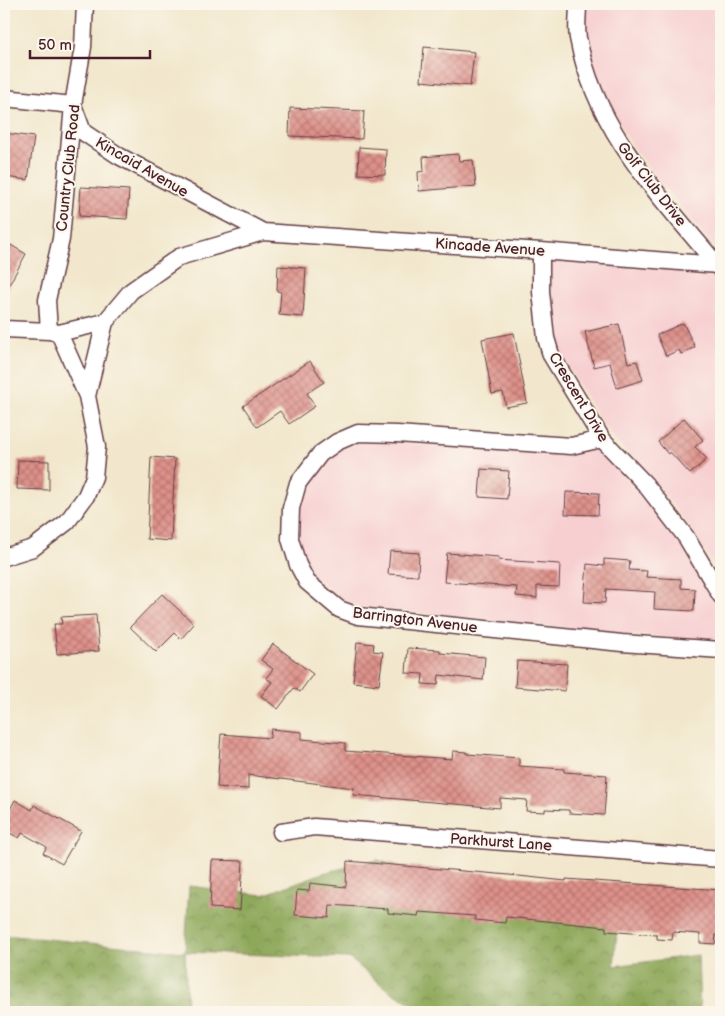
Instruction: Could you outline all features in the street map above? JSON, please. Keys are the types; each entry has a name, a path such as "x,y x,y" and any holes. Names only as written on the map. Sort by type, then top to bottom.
{"street":[{"name":"Country Club Road","path":"54,332 47,300 60,238 73,106 83,47 85,4"},
{"name":"Golf Club Drive","path":"578,4 577,37 595,97 618,140 641,174 719,267"},
{"path":"4,98 73,106"},
{"name":"Kincaid Avenue","path":"73,106 82,132 118,156 262,232"},
{"path":"88,396 105,322 131,291 179,257 262,232"},
{"name":"Kincade Avenue","path":"262,232 541,251 719,267"},
{"name":"Crescent Drive","path":"541,251 541,292 546,338 551,355 602,439 645,484 686,537 721,596"},
{"path":"4,329 54,332 105,322"},
{"path":"4,557 33,548 67,522 86,496 94,476 97,447 88,396 54,332"},
{"name":"Barrington Avenue","path":"602,439 571,446 358,433 344,439 320,454 298,483 291,508 290,539 298,565 307,582 332,604 339,609 358,616 622,644 721,650"},
{"name":"Parkhurst Lane","path":"281,832 314,827 721,858"}],"shaded area":[{"path":"587,4 721,4 721,256 648,167 625,134 603,93 585,35"},
{"path":"549,261 714,274 721,283 721,579 693,532 651,478 609,434 608,429 605,429 559,351 554,336 549,291"},
{"path":"359,443 396,443 570,455 599,449 639,491 680,543 721,613 721,641 622,634 360,607 343,601 313,575 305,561 298,538 299,509 306,488 325,461 341,450"}],"green space":[{"path":"377,860 445,880 620,895 614,966 698,955 700,1012 426,1012 388,990 349,958 185,952 189,886 263,895 323,873"},
{"path":"4,935 185,952 187,1012 4,1012"}],"building":[{"path":"424,47 474,52 470,86 421,81"},
{"path":"290,108 364,111 362,139 289,136"},
{"path":"4,133 34,137 28,180 4,177"},
{"path":"359,147 386,149 385,175 358,174"},
{"path":"458,154 459,161 473,160 476,186 419,191 418,172 424,171 423,157"},
{"path":"81,187 129,190 127,219 79,216"},
{"path":"9,244 26,254 4,294 4,253"},
{"path":"278,266 306,268 303,317 279,315 281,292 277,291"},
{"path":"683,323 695,347 681,354 679,350 666,356 657,335"},
{"path":"619,324 628,363 637,361 643,380 617,388 610,363 594,367 585,332"},
{"path":"514,333 527,403 506,407 503,392 492,394 482,339"},
{"path":"310,361 324,382 307,393 315,406 289,424 280,411 257,427 243,406"},
{"path":"684,418 703,440 695,447 707,459 690,474 658,442"},
{"path":"151,457 175,459 171,541 147,539"},
{"path":"18,460 49,461 49,490 17,489"},
{"path":"481,469 509,471 507,499 479,497"},
{"path":"566,492 599,493 598,515 565,514"},
{"path":"390,551 419,553 418,576 388,574"},
{"path":"447,553 499,557 498,560 560,564 559,587 537,586 537,598 516,596 517,587 444,582"},
{"path":"604,559 630,561 629,570 647,571 646,577 681,579 681,588 695,589 694,611 654,609 655,592 606,589 605,603 584,602 587,564 604,566"},
{"path":"162,594 194,624 181,639 175,633 156,652 130,627"},
{"path":"96,615 99,651 57,654 54,624 62,624 61,617"},
{"path":"357,642 374,644 373,651 383,652 379,685 353,682"},
{"path":"273,644 313,674 300,692 294,688 278,709 261,696 272,682 266,678 273,669 261,660"},
{"path":"408,648 440,650 440,653 485,657 483,680 439,675 438,685 422,684 423,674 406,673"},
{"path":"517,661 567,664 565,691 515,687"},
{"path":"271,729 302,732 302,739 345,743 345,751 452,759 453,751 467,752 467,754 519,758 519,766 564,769 564,772 607,775 604,815 569,813 569,810 545,809 545,812 526,811 527,800 500,798 500,808 353,795 354,788 248,775 248,789 217,787 221,734 270,738"},
{"path":"15,800 32,810 34,805 81,831 62,864 43,853 47,847 22,833 19,838 4,830 4,821"},
{"path":"212,860 243,861 240,910 210,908"},
{"path":"347,861 566,881 566,879 721,890 721,936 716,935 715,944 700,943 700,934 673,932 672,940 657,939 657,935 606,931 606,927 506,917 505,923 475,920 475,916 419,912 418,916 388,913 388,909 330,905 329,918 295,915 297,890 309,891 310,883 346,887"}]}
